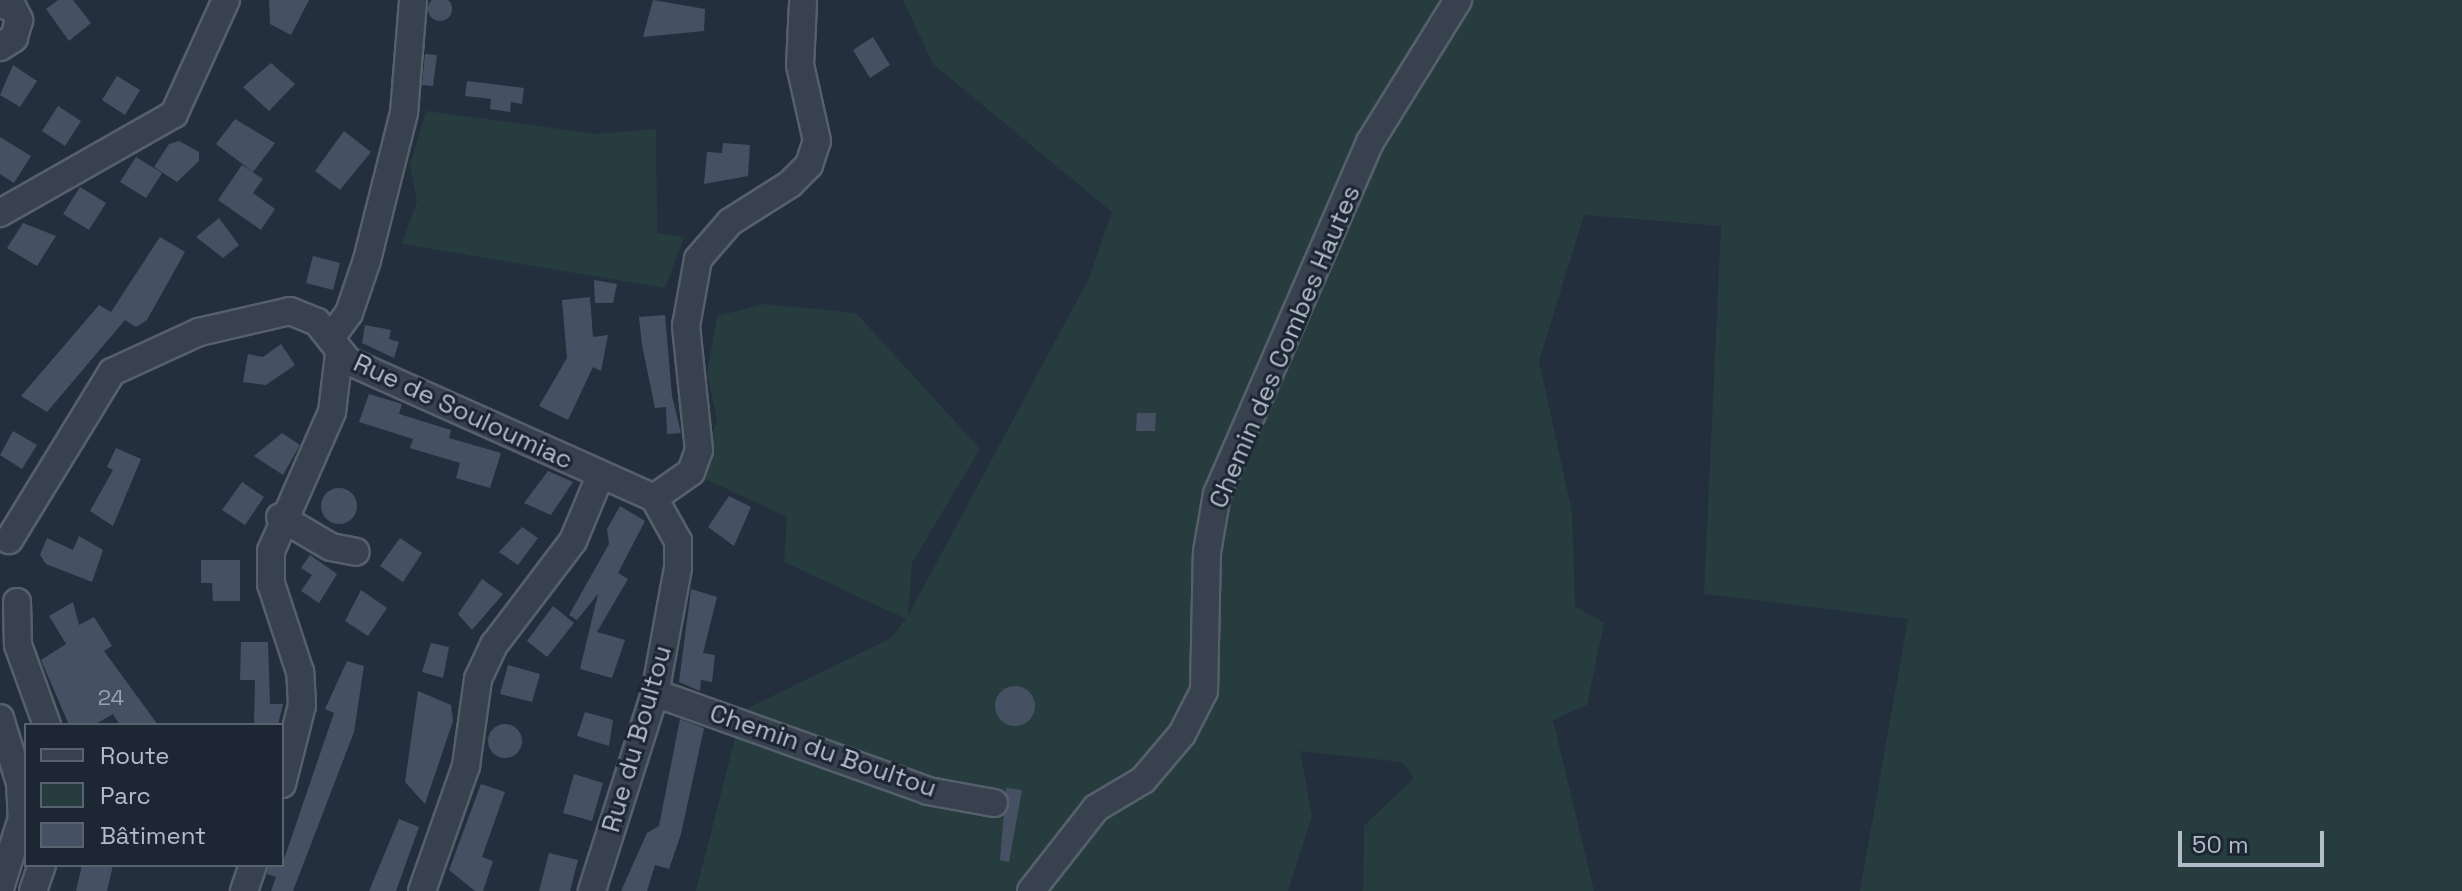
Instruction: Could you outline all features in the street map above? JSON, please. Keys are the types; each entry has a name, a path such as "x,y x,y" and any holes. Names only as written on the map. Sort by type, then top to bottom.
{"street":[{"path":"0,213 174,114 226,0"},
{"path":"284,776 302,705 300,672 271,584 280,517 332,412 336,345 367,260 404,113 413,0"},
{"name":"Chemin des Combes Hautes","path":"1031,891 1096,808 1143,780 1182,734 1204,691 1207,552 1217,494 1370,142 1458,0"},
{"path":"654,498 691,472 699,450 701,418 686,326 698,259 730,222 790,184 809,165 817,141 800,65 803,4"},
{"path":"0,5 12,6 19,20 14,38 0,47"},
{"name":"Rue de Souloumiac","path":"3,545 98,388 128,359 290,311 336,345 600,476 654,498"},
{"path":"422,891 466,766 478,679 494,645 573,541 600,476"},
{"name":"Rue du Boultou","path":"592,891 655,693 678,568 678,541 654,498"},
{"path":"280,517 331,547 356,552"},
{"path":"17,602 18,645 46,723"},
{"name":"Chemin du Boultou","path":"655,693 928,791 994,803"},
{"path":"0,718 22,807 17,848 0,888"},
{"path":"33,891 41,867"},
{"path":"244,891 252,867"}],"green space":[{"path":"903,0 2462,0 2462,891 1860,891 1908,619 1704,594 1721,226 1584,215 1539,361 1572,512 1575,606 1604,623 1587,705 1553,720 1594,891 1363,891 1364,826 1414,778 1402,762 1300,751 1312,816 1288,891 696,891 742,711 891,638 906,619 784,562 787,517 699,476 717,420 707,374 717,316 765,304 856,313 980,449 912,563 908,616 1089,278 1112,212 933,64"},
{"path":"426,111 597,134 656,129 657,233 684,237 665,288 402,244 417,201 410,166"}],"building":[{"path":"435,-1 445,-1 451,5 451,13 444,20 436,20 429,13 429,5"},
{"path":"58,0 73,0 91,23 69,41 46,9"},
{"path":"269,0 309,0 291,35 270,24"},
{"path":"653,0 705,9 704,31 643,37"},
{"path":"873,37 890,65 870,78 853,50"},
{"path":"425,54 437,55 433,86 422,85"},
{"path":"271,63 295,84 269,111 243,87"},
{"path":"13,65 37,81 20,107 0,95"},
{"path":"117,76 140,90 125,115 102,100"},
{"path":"467,81 524,88 522,104 511,102 510,112 490,109 491,99 465,96"},
{"path":"58,106 81,121 65,146 42,131"},
{"path":"235,119 275,143 253,172 216,144"},
{"path":"344,131 371,152 340,190 315,171"},
{"path":"0,137 31,156 14,183 0,174"},
{"path":"179,141 199,152 199,161 177,182 154,167 169,144"},
{"path":"723,143 750,145 748,176 704,184 707,152 722,153"},
{"path":"136,157 162,173 146,198 120,182"},
{"path":"242,165 263,179 253,193 275,209 261,230 218,200"},
{"path":"80,187 106,203 89,230 63,214"},
{"path":"219,218 239,245 223,258 196,237"},
{"path":"23,223 56,236 37,266 7,248"},
{"path":"160,237 185,252 147,320 136,327 125,320 47,412 21,396 99,305 111,312"},
{"path":"313,256 340,263 333,290 306,283"},
{"path":"594,280 617,284 613,303 595,303"},
{"path":"590,297 593,337 608,335 601,371 593,367 568,420 539,406 567,358 562,300"},
{"path":"665,315 672,396 681,433 667,434 666,407 655,408 642,345 639,317"},
{"path":"365,325 391,330 389,339 399,342 394,358 362,343"},
{"path":"281,344 295,365 266,385 243,382 248,354 263,357"},
{"path":"369,394 402,404 399,414 451,430 449,438 501,453 490,488 456,478 460,463 410,448 413,439 359,422"},
{"path":"1137,413 1156,413 1155,431 1136,431"},
{"path":"13,431 37,445 22,469 0,455"},
{"path":"282,433 300,445 283,475 254,456"},
{"path":"116,448 141,459 113,526 90,511 113,470 107,467"},
{"path":"548,471 573,482 551,515 524,503"},
{"path":"242,482 264,497 245,525 222,510"},
{"path":"339,488 352,493 357,506 352,519 339,524 326,519 321,506 326,493"},
{"path":"729,496 751,507 734,546 708,527"},
{"path":"620,506 645,521 618,573 628,579 597,632 625,640 612,678 580,669 598,594 577,620 569,615 609,544 607,529"},
{"path":"522,527 538,538 518,565 499,552"},
{"path":"79,536 103,550 92,582 46,564 40,555 47,538 73,550"},
{"path":"400,538 422,553 403,582 380,566"},
{"path":"310,555 337,574 319,603 301,591 312,575 301,568"},
{"path":"201,560 240,560 240,601 213,601 212,583 201,583"},
{"path":"482,579 503,594 472,630 458,614"},
{"path":"691,589 717,597 703,653 715,655 712,682 701,680 700,691 679,682"},
{"path":"361,590 387,608 368,636 345,621"},
{"path":"73,602 79,625 94,617 112,646 104,651 157,723 119,723 113,714 97,723 68,723 41,660 66,644 49,616"},
{"path":"553,606 574,623 547,657 527,641"},
{"path":"241,642 268,642 270,704 283,704 278,723 254,723 255,680 240,680"},
{"path":"431,643 449,647 443,678 422,672"},
{"path":"347,661 364,666 354,732 293,891 271,891 276,877 267,874 269,867 284,867 284,859 334,713 325,709"},
{"path":"508,665 540,674 532,702 500,694"},
{"path":"1015,686 1029,692 1035,706 1029,720 1015,726 1001,720 995,706 1001,692"},
{"path":"418,691 451,705 453,721 425,804 405,782"},
{"path":"585,712 613,720 609,746 577,736"},
{"path":"680,719 704,728 681,834 669,869 655,865 647,891 621,891 647,833 659,826"},
{"path":"505,724 517,729 522,741 517,753 505,758 493,753 488,741 493,729"},
{"path":"574,774 603,783 592,821 563,813"},
{"path":"481,784 505,792 482,857 493,861 483,891 475,891 449,870"},
{"path":"1006,788 1022,790 1009,862 1000,860"},
{"path":"399,819 419,827 396,891 369,891"},
{"path":"549,853 578,860 570,891 539,891"},
{"path":"82,867 113,867 107,891 76,891"}]}
